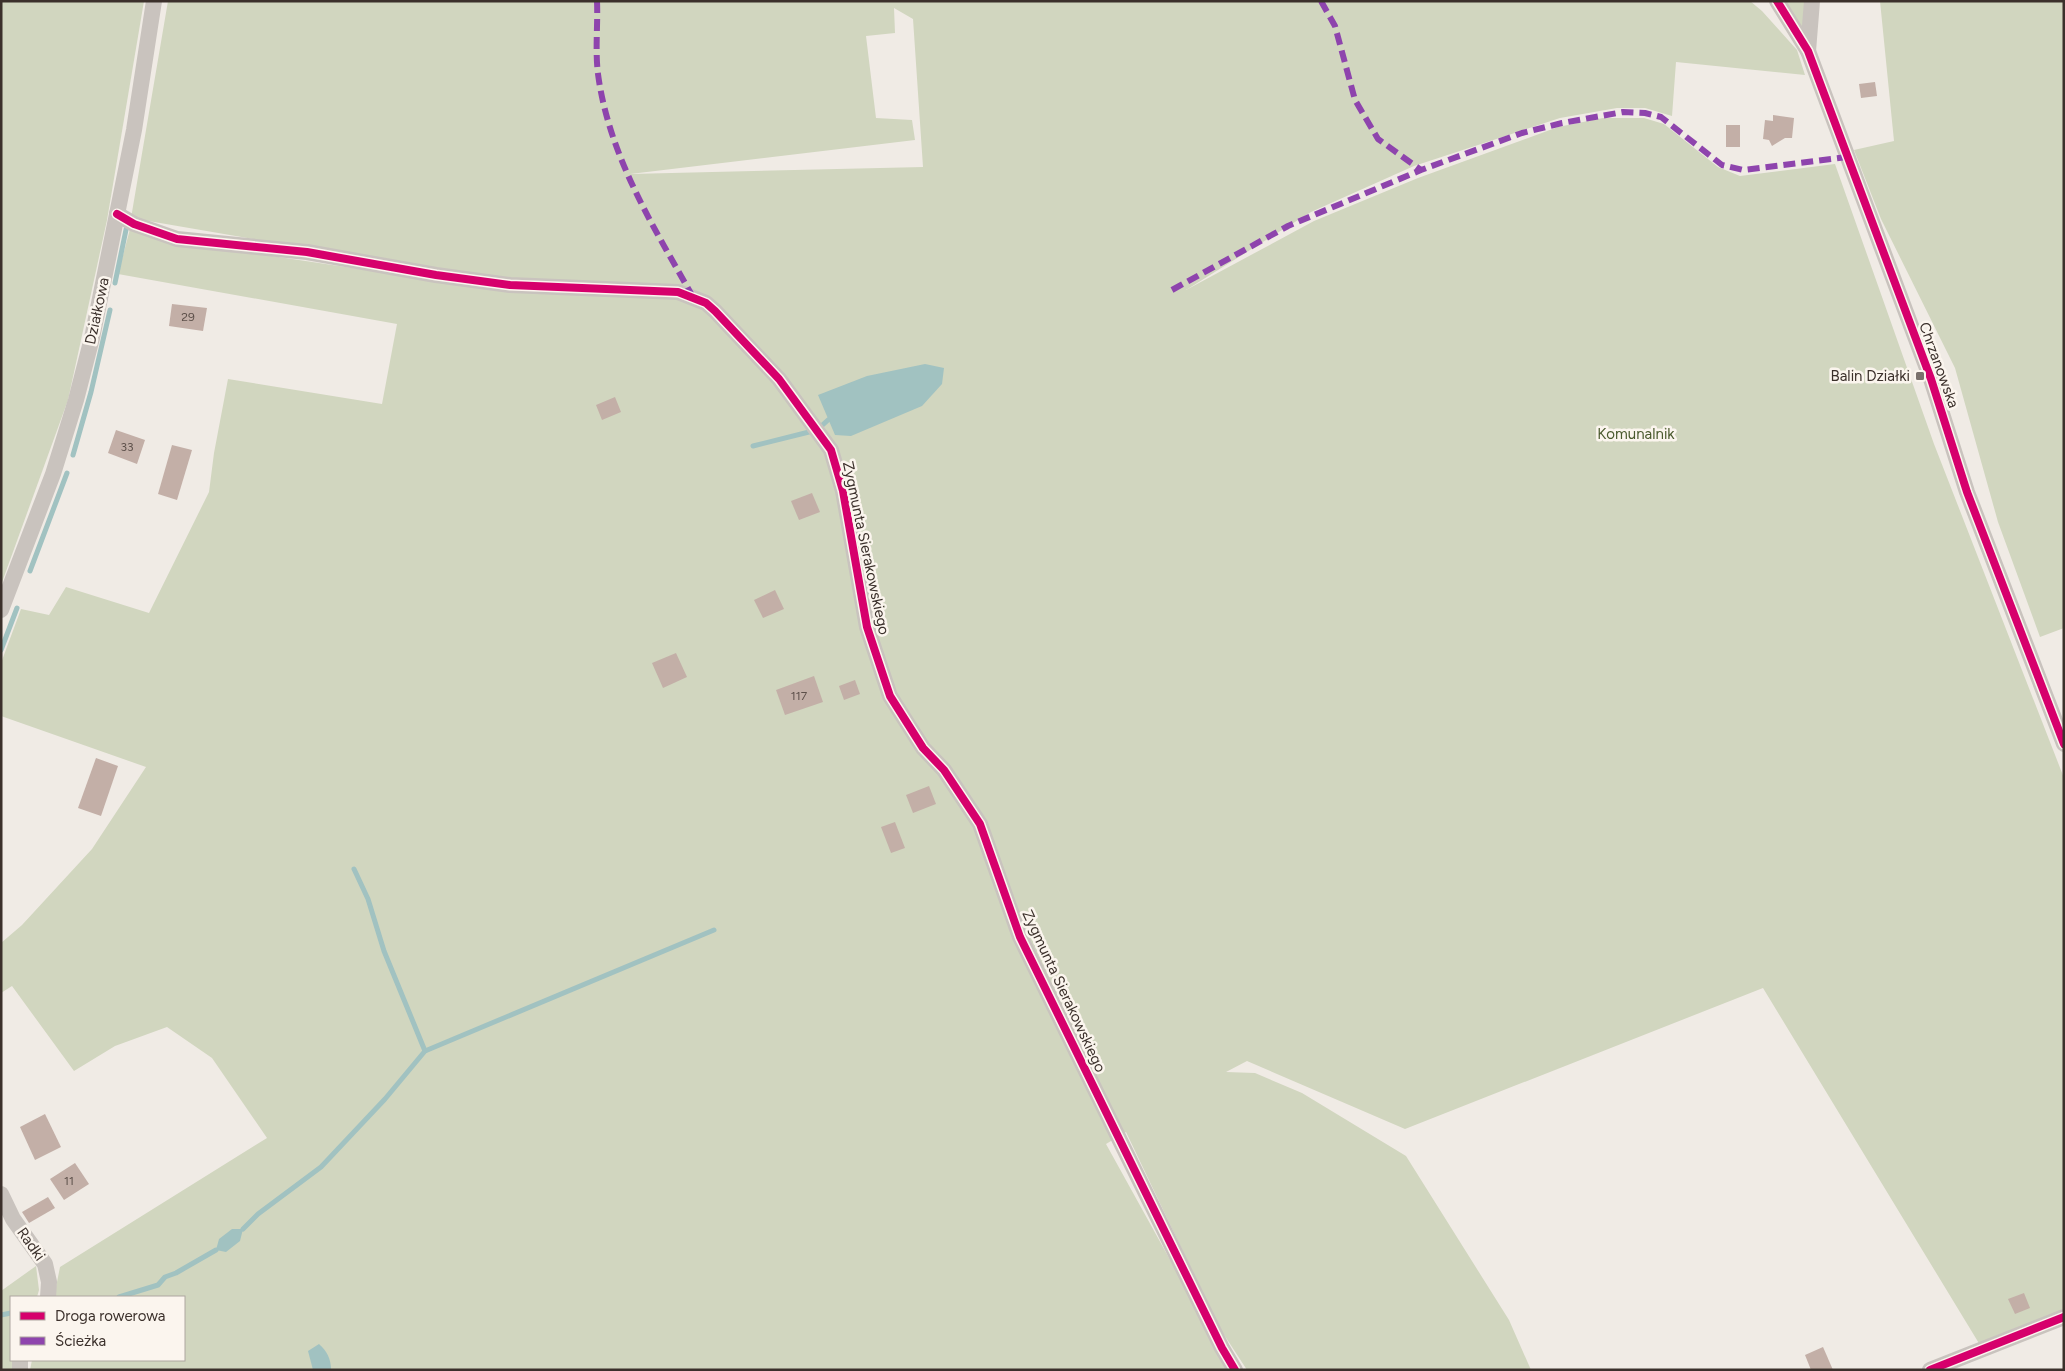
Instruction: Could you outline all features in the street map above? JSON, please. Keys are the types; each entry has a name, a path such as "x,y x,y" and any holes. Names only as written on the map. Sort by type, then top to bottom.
{"street":[{"name":"Działkowa","path":"1,610 53,474 76,400 92,338 136,122 154,1"},
{"name":"Chrzanowska","path":"1777,1 1808,51 1930,379 1968,492 2064,744"},
{"path":"1808,51 1812,1"},
{"name":"Zygmunta Sierakowskiego","path":"117,214 134,224 177,239 307,252 436,275 510,285 678,292 706,303 715,311 779,379 831,450 843,491 867,626 890,696 923,748 944,770 980,824 1020,937 1222,1348 1235,1370"},
{"name":"Radki","path":"1,1194 14,1219 45,1264 49,1282 48,1296"},
{"path":"1930,1370 2064,1317"}],"green space":[{"path":"1,1 144,1 107,220 68,400 1,585"},
{"name":"Komunalnik","path":"168,1 1750,1 1762,11 1797,50 1805,75 1676,62 1672,116 1645,108 1617,108 1560,118 1414,166 1311,212 1186,290 1314,221 1418,178 1558,127 1603,118 1644,118 1664,124 1718,167 1740,176 1835,164 1934,444 2064,778 2064,1312 1980,1345 1763,988 1405,1129 1247,1061 1226,1072 1255,1073 1302,1093 1406,1156 1509,1320 1531,1370 1247,1370 1219,1327 1126,1132 1106,1144 1231,1370 30,1370 32,1361 185,1361 185,1296 54,1296 60,1267 267,1138 212,1058 167,1027 115,1046 74,1071 12,986 1,993 1,943 22,925 92,849 146,767 1,716 1,663 21,609 49,615 66,587 149,613 209,492 214,453 228,379 382,404 397,324 118,274 130,229 178,242 433,280 526,281 438,271 131,218","holes":["894,8 913,19 923,167 630,174 915,140 912,120 876,118 866,36 895,33"]},
{"path":"1782,1 1806,1 1805,32"},
{"path":"1880,1 2064,1 2064,628 2040,637 1998,522 1955,368 1881,219 1854,150 1894,141"},
{"path":"36,1266 39,1290 37,1296 10,1296 10,1361 12,1361 12,1370 1,1370 1,1291"}],"water":[{"path":"925,364 944,368 942,384 922,406 851,436 835,435 818,395 867,376"},
{"path":"232,1229 243,1229 240,1241 226,1252 216,1250 219,1239"},
{"path":"319,1344 328,1356 331,1370 313,1370 308,1351"}],"building":[{"path":"1875,82 1877,96 1861,98 1859,84"},
{"path":"1773,115 1794,118 1792,138 1785,138 1772,146 1769,140 1763,139 1765,120 1773,121"},
{"path":"1726,125 1740,125 1740,147 1726,147"},
{"path":"172,304 207,308 203,331 169,326"},
{"path":"615,397 621,412 602,420 596,405"},
{"path":"116,430 145,440 137,464 108,453"},
{"path":"172,445 192,450 177,500 158,494"},
{"path":"812,493 820,512 799,520 791,501"},
{"path":"775,590 784,609 763,618 754,600"},
{"path":"676,653 687,677 663,688 652,663"},
{"path":"814,676 823,702 785,715 776,690"},
{"path":"855,680 860,694 844,700 839,686"},
{"path":"96,758 118,766 101,816 78,808"},
{"path":"929,786 936,804 913,813 906,795"},
{"path":"895,822 905,848 891,853 881,827"},
{"path":"45,1114 61,1147 35,1160 20,1127"},
{"path":"75,1163 89,1184 64,1200 50,1179"},
{"path":"48,1197 55,1208 29,1223 22,1212"},
{"path":"2024,1293 2030,1308 2015,1314 2008,1299"},
{"path":"1823,1347 1833,1370 1811,1370 1805,1355"}],"waterway":[{"path":"115,283 127,225"},
{"path":"73,455 91,392 110,310"},
{"path":"753,446 817,430 828,420"},
{"path":"30,571 67,473"},
{"path":"1,650 17,608"},
{"path":"354,869 368,899 384,951 425,1051"},
{"path":"243,1229 258,1214 321,1167 385,1099 425,1051 714,930"},
{"path":"122,1296 158,1285 165,1277 176,1273 216,1250"},
{"path":"1,1315 10,1313"}],"marked path":[{"path":"597,1 598,74 612,133 622,162 648,217 693,297"},
{"path":"1321,1 1335,26 1355,100 1378,139 1421,170"},
{"path":"1172,290 1288,226 1421,170 1522,133 1562,123 1623,112 1645,113 1661,117 1722,165 1743,170 1847,157"}],"cycle path":[{"path":"1777,1 1808,51 1931,379 1967,492 2064,744"},
{"path":"117,214 134,224 177,239 307,252 436,275 510,285 678,292 706,303 715,311 779,379 831,450 843,491 867,627 890,696 923,748 944,770 980,824 1020,937 1222,1348 1235,1370"},
{"path":"1930,1370 2064,1317"}],"place":[{"name":"Balin Działki","path":"1920,376"}]}
